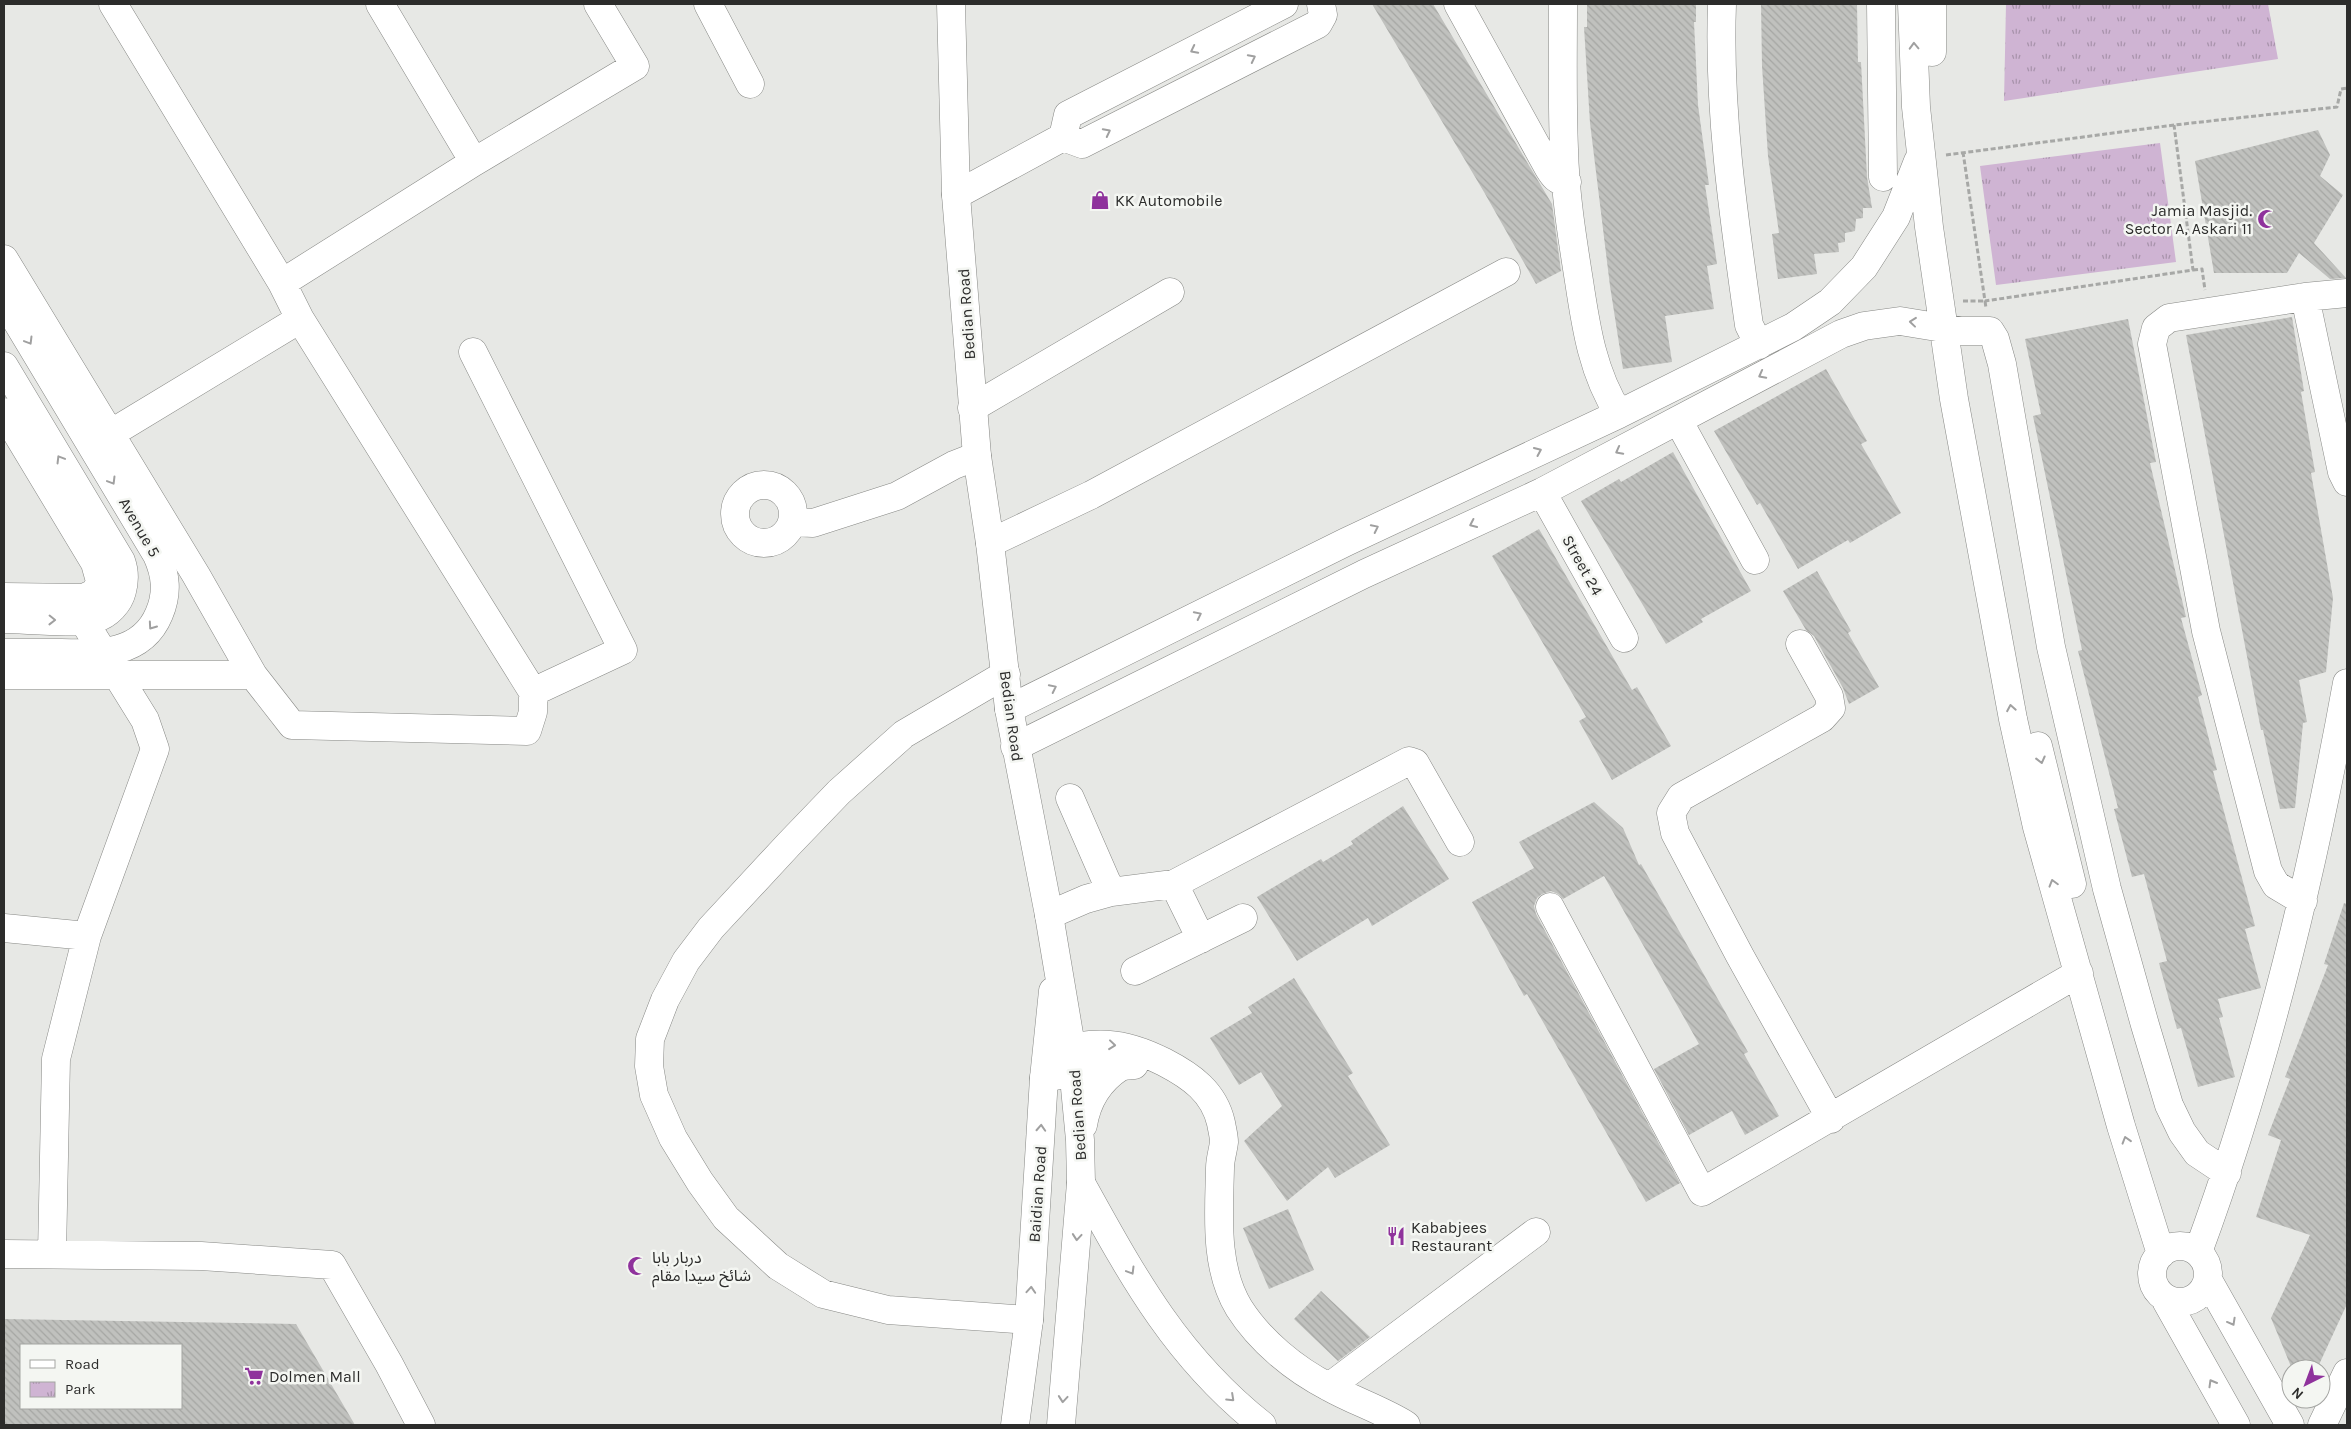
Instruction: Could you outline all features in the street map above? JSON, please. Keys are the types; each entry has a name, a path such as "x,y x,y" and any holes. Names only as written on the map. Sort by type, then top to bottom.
{"main road":[{"path":"4,259 110,434 167,550 253,675 292,725 527,731 533,712 533,692 300,319 282,283 113,4"},
{"path":"380,4 474,162"},
{"path":"282,283 474,162 635,66 598,4"},
{"path":"708,4 750,84"},
{"name":"Bedian Road","path":"952,4 956,195 977,456 990,543 1009,709 1049,915 1056,963 1059,1062 1080,1140 1081,1183 1061,1425"},
{"path":"1063,137 1068,115 1284,4"},
{"path":"956,195 1063,137 1082,144 1318,24 1322,14 1321,4"},
{"path":"1458,4 1551,172 1560,181 1566,182"},
{"path":"1563,4 1564,150 1570,225 1585,321 1596,367 1606,394 1619,414"},
{"path":"1722,4 1721,30 1728,166 1749,325 1759,344"},
{"path":"1881,4 1883,177"},
{"path":"1009,709 1346,542 1619,414 1793,327 1830,302 1843,291 1873,256 1896,217 1940,154 1912,4"},
{"path":"1932,4 1932,105 1940,154 1938,233 1952,330 1954,399 2013,718 2037,827 2121,1126 2179,1251 2207,1265 2208,1280 2290,1425"},
{"path":"1896,217 1938,233"},
{"path":"990,543 1091,495 1506,272"},
{"path":"972,408 1170,292"},
{"path":"2303,901 2276,885 2268,871 2206,631 2152,344 2156,328 2169,318 2305,297 2347,293"},
{"path":"2305,297 2342,472 2347,482"},
{"name":"Avenue 5","path":"4,300 167,550 163,604 156,621 146,635 134,644 116,651 104,653 4,653"},
{"path":"110,434 300,319"},
{"path":"1015,747 1364,574 1531,497 1842,334 1882,322 1914,322 1952,330 1988,330 1995,339 2051,647 2107,889 2168,1105 2182,1132 2197,1154 2227,1173"},
{"path":"1793,327 1806,352"},
{"path":"1952,330 1973,407 2030,716 2084,932 2158,1189 2179,1251"},
{"path":"473,352 623,650 533,692"},
{"path":"4,366 124,569 123,589 116,604 97,618 83,620 4,619"},
{"path":"4,412 95,563 100,581 96,592 84,598 4,597"},
{"path":"1678,420 1755,560"},
{"path":"792,522 813,523 897,496 954,465 977,456"},
{"name":"Street 24","path":"1501,468 1531,497 1624,638"},
{"path":"1346,542 1364,574"},
{"path":"52,1254 56,1059 87,936 155,750 145,720 83,620"},
{"path":"1800,644 1829,696 1831,708 1822,718 1681,797 1671,813 1674,833 1830,1119"},
{"path":"1006,674 904,734 839,792 717,921 686,961 665,1000 650,1039 649,1066 654,1095 673,1138 700,1182 726,1218 778,1266 823,1294 888,1310 1029,1320"},
{"path":"4,675 253,675"},
{"path":"2236,1425 2164,1298 2156,1288 2152,1276 2154,1264 2179,1251 2227,1173 2271,1022 2303,901 2347,683"},
{"path":"1049,915 1086,899 1111,892 1174,884 1409,761 1415,763 1460,842"},
{"path":"1070,798 1111,892"},
{"path":"1174,884 1201,939"},
{"path":"1550,907 1702,1192 2079,973"},
{"path":"1135,971 1243,918"},
{"path":"4,928 87,936"},
{"path":"1059,1062 1092,1043 1124,1046 1142,1051 1163,1061 1184,1072 1196,1082 1213,1103 1224,1140 1220,1165 1217,1225 1226,1279 1238,1307 1257,1332 1272,1347 1328,1387 1391,1416 1406,1425"},
{"path":"1059,1062 1120,1067 1163,1061"},
{"name":"Baidian Road","path":"1015,1425 1059,1062"},
{"path":"1080,1140 1083,1121 1096,1090 1104,1077 1120,1067"},
{"path":"1081,1183 1152,1306 1174,1337 1199,1368 1262,1425"},
{"path":"1328,1387 1536,1232"},
{"path":"4,1254 201,1256 332,1264 390,1364 421,1425"},
{"path":"2164,1298 2177,1303 2191,1301 2202,1293 2208,1280"},
{"path":"2322,1425 2347,1374"}],"path":[{"path":"2174,125 2193,270 1985,301 1940,154 2174,125 2337,107 2340,89 2347,88"}],"green space":[{"path":"2006,4 2268,4 2278,59 2004,101"},
{"path":"2160,143 2176,262 1996,285 1980,166"}],"building":[{"path":"1372,4 1433,4 1552,204 1561,271 1536,284 1484,192"},
{"path":"1587,4 1696,4 1696,22 1694,22 1698,105 1709,185 1705,185 1717,264 1707,266 1714,309 1665,316 1672,362 1623,369 1610,286 1590,123 1584,27 1587,27"},
{"path":"1761,4 1857,4 1858,62 1861,62 1867,177 1872,208 1863,208 1863,218 1856,219 1855,231 1845,233 1845,242 1838,243 1839,252 1814,254 1817,274 1778,279 1772,234 1779,233 1768,156 1762,66"},
{"name":"Jamia Masjid. Sector A, Askari 11","path":"2318,130 2330,155 2320,176 2343,195 2314,243 2346,278 2330,279 2299,253 2287,273 2214,273 2195,161"},
{"path":"2292,317 2304,391 2301,392 2315,472 2311,473 2333,598 2326,672 2299,680 2307,722 2303,723 2295,808 2280,809 2263,730 2261,730 2186,335"},
{"path":"2128,319 2156,462 2150,463 2186,617 2181,618 2202,695 2198,697 2217,770 2213,771 2255,926 2245,929 2261,988 2218,999 2223,1017 2219,1018 2235,1077 2198,1087 2181,1028 2177,1029 2159,963 2167,961 2144,874 2132,877 2114,809 2118,808 2078,651 2082,650 2033,416 2041,414 2025,339"},
{"path":"1826,369 1867,441 1861,444 1901,513 1850,543 1848,540 1798,569 1760,503 1757,505 1714,431"},
{"path":"1673,452 1751,591 1701,619 1703,622 1666,644 1581,501 1619,479 1621,482"},
{"path":"1539,529 1632,690 1637,687 1671,746 1612,780 1579,721 1586,717 1492,556"},
{"path":"1817,571 1851,631 1848,633 1879,687 1849,704 1843,688 1814,636 1806,630 1783,591"},
{"path":"1594,802 1623,828 1639,865 1641,864 1748,1052 1744,1054 1779,1116 1745,1135 1732,1111 1689,1135 1654,1069 1699,1044 1604,876 1563,899 1551,891 1542,894 1537,898 1534,906 1536,914 1680,1183 1646,1202 1527,994 1524,996 1472,902 1534,868 1519,842"},
{"path":"1403,806 1449,879 1372,926 1368,918 1297,961 1257,897 1321,859 1323,862 1353,844 1351,841"},
{"path":"2344,903 2347,904 2347,1304 2322,1359 2288,1359 2271,1318 2310,1235 2256,1217 2281,1140 2268,1135 2290,1079 2285,1077 2328,965 2324,964"},
{"path":"1294,978 1353,1073 1348,1076 1390,1145 1335,1178 1328,1167 1287,1201 1244,1141 1282,1106 1261,1072 1239,1085 1210,1038 1252,1013 1248,1007"},
{"path":"1288,1209 1314,1270 1269,1289 1243,1228"},
{"path":"1321,1291 1370,1337 1338,1361 1294,1319"},
{"name":"Dolmen Mall","path":"4,1319 296,1324 355,1425 4,1425"}],"place":[{"name":"KK Automobile","path":"1100,200"},
{"name":"Jamia Masjid. Sector A, Askari 11","path":"2267,219"},
{"name":"Kababjees Restaurant","path":"1396,1236"},
{"name":"دربار بابا شائخ سیدا مقام","path":"637,1266"},
{"name":"Dolmen Mall","path":"254,1376"}]}
